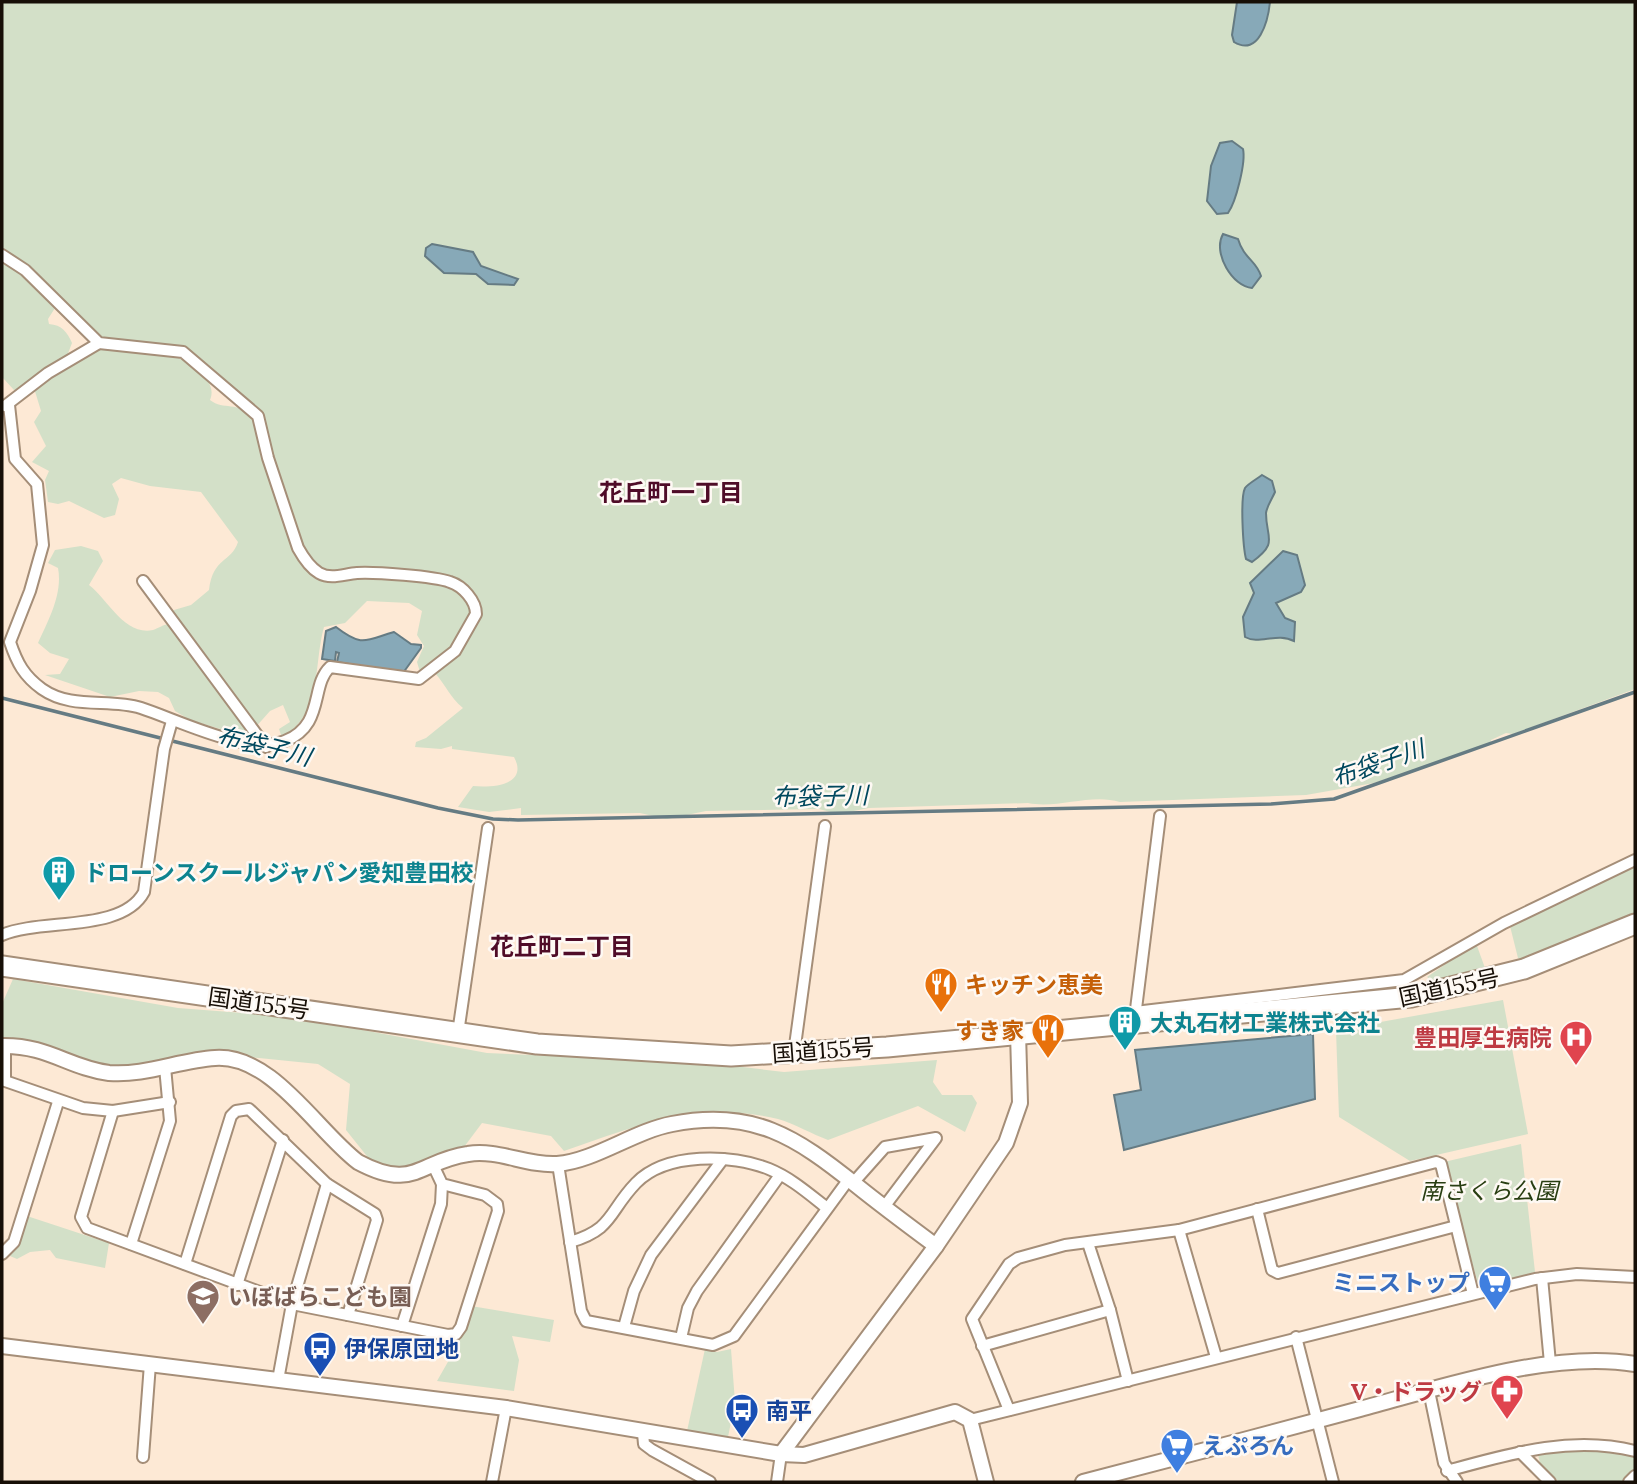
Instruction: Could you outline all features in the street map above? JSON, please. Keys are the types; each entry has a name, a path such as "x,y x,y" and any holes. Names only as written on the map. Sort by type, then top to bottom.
{"highway":[{"name":"国道155号","path":"2,966 537,1044 731,1056 1018,1033 1135,1018 1373,1002 1441,992 1524,969 1635,924"}],"street":[{"path":"2,255 25,270 99,343"},
{"path":"99,343 183,352 258,416 268,458 298,548 304,560 318,573 335,576 359,573 450,582 465,592 476,609 455,652 419,679 330,667 326,671 317,705 299,734 266,747 171,724 139,707 61,699 43,689 18,667 10,642 30,591 43,545 37,484 15,459 5,406 48,373 99,343"},
{"path":"143,581 266,747"},
{"path":"2,935 129,911 139,902 144,892 164,749 171,724"},
{"path":"1160,816 1135,1018 1404,980 1504,923 1635,860"},
{"path":"794,1053 825,826"},
{"path":"458,1032 488,828"},
{"path":"777,1482 781,1454 994,1164 1015,1124 1022,1082 1018,1033"},
{"path":"170,1102 113,1111 58,1102 3,1086 4,1046 36,1048 90,1069 112,1073 214,1058 247,1063 267,1074 344,1150 372,1170 393,1175 418,1172 469,1154 487,1153 558,1164 665,1125 716,1119 752,1124 788,1135 936,1246"},
{"path":"131,1244 170,1121 165,1066"},
{"path":"2,1254 14,1242 58,1102"},
{"path":"185,1264 231,1116 244,1108 255,1111 327,1185 371,1209 377,1220 348,1315"},
{"path":"113,1111 81,1217 87,1227 292,1304 456,1334 465,1315 498,1211 497,1204 485,1195 442,1184"},
{"path":"558,1164 586,1321 713,1345 734,1336 827,1208 885,1147 936,1138 884,1207"},
{"path":"237,1285 283,1140"},
{"path":"624,1327 634,1291 651,1255 723,1159"},
{"path":"570,1242 598,1232 633,1186 656,1169 675,1163 723,1159 768,1168 827,1208"},
{"path":"1009,1410 972,1319 1009,1264 1056,1247 1179,1230 1436,1162 1441,1164 1473,1294"},
{"path":"402,1326 441,1203 442,1184 433,1167"},
{"path":"681,1338 688,1308 697,1291 780,1175"},
{"path":"278,1380 292,1304 327,1185"},
{"path":"1257,1209 1272,1270 1279,1273 1456,1226"},
{"path":"1179,1230 1216,1357"},
{"path":"1087,1243 1110,1310 1128,1381"},
{"path":"2,1346 506,1408 643,1433 781,1454 804,1455 955,1412 970,1420 1542,1278 1577,1274 1635,1277"},
{"path":"1542,1278 1550,1363"},
{"path":"982,1346 1110,1310"},
{"path":"1296,1337 1333,1482"},
{"path":"1083,1482 1429,1391 1550,1363 1588,1360 1635,1364"},
{"path":"143,1457 150,1364"},
{"path":"1429,1391 1447,1471 1457,1482"},
{"path":"492,1482 506,1408"},
{"path":"970,1420 986,1482"},
{"path":"643,1433 644,1444 652,1450 710,1482"},
{"path":"1447,1471 1520,1452 1567,1444 1600,1444 1635,1451"},
{"path":"1520,1452 1550,1482"},
{"path":"1629,1482 1635,1476"}],"green space":[{"path":"2,2 1635,2 1635,689 1513,734 1506,733 1491,740 1490,744 1374,783 1306,795 1120,802 1098,799 1051,804 869,808 838,814 819,809 706,811 667,819 640,813 521,815 521,808 489,812 458,807 473,786 506,783 517,774 514,757 452,749 452,746 441,749 415,747 416,742 426,738 463,708 435,673 457,654 479,616 461,585 322,572 302,551 262,418 195,358 109,342 94,335 64,306 55,308 48,319 49,324 61,328 70,339 72,343 67,356 20,389 14,390 2,377 2,264 26,266 2,261"},
{"path":"103,347 180,358 192,365 208,381 210,400 220,405 242,409 253,418 275,488 315,574 427,582 456,590 472,614 452,650 420,672 417,662 424,646 417,635 422,611 409,603 367,601 345,623 324,627 310,702 295,727 282,738 279,729 290,722 283,705 270,711 247,737 190,720 175,711 169,698 158,692 139,691 110,697 45,675 60,674 69,659 50,653 38,643 54,607 58,588 58,568 48,563 55,550 81,546 98,551 103,561 89,585 125,622 143,630 153,630 169,624 174,610 191,605 209,590 214,572 238,542 201,492 150,486 121,478 112,484 119,499 115,515 104,518 69,501 58,504 48,502 45,480 49,471 32,462 46,446 34,422 41,411 34,388"},
{"path":"1635,866 1635,915 1525,962 1518,958 1510,926"},
{"path":"1477,946 1485,968 1435,982 1427,977 1460,954"},
{"path":"13,979 178,1008 256,1014 357,1029 487,1053 700,1062 784,1072 937,1060 933,1082 942,1095 972,1095 977,1103 965,1132 918,1106 828,1140 778,1119 722,1112 668,1118 564,1151 551,1136 482,1123 464,1147 398,1171 370,1160 346,1130 350,1084 318,1064 240,1056 126,1067 94,1066 39,1043 2,1040 2,1004"},
{"path":"1503,1000 1528,1134 1410,1161 1339,1117 1336,1030"},
{"name":"南さくら公園","path":"1521,1144 1535,1272 1479,1287 1444,1162"},
{"path":"27,1216 109,1243 105,1268 56,1258 50,1250 30,1252 17,1259 10,1256"},
{"path":"471,1306 554,1320 550,1342 512,1336 519,1360 514,1391 437,1381 457,1346"},
{"path":"705,1349 717,1352 731,1349 735,1402 728,1437 687,1431"},
{"path":"1577,1448 1635,1455 1635,1471 1625,1482 1559,1482 1540,1463 1538,1455"}],"water":[{"path":"1237,2 1270,2 1261,35 1250,45 1234,42 1232,35"},
{"path":"1232,141 1243,149 1242,172 1228,213 1217,214 1207,201 1211,166 1220,143"},
{"path":"1223,234 1238,239 1243,251 1259,271 1261,276 1252,288 1238,282 1226,268 1220,250"},
{"path":"432,244 473,252 481,266 518,279 514,285 488,284 476,274 444,273 425,256 426,248"},
{"path":"1262,475 1272,481 1275,492 1266,513 1268,545 1252,562 1246,559 1245,553 1243,493 1247,486"},
{"path":"1283,551 1297,555 1305,585 1301,592 1276,603 1285,618 1295,622 1294,641 1245,637 1243,617 1254,593 1250,583"},
{"path":"336,627 359,640 394,632 411,644 421,645 421,648 403,673 337,662 339,653 336,652 335,661 322,659 326,631"},
{"path":"1313,1034 1315,1099 1124,1150 1114,1095 1141,1090 1135,1050"}],"waterway":[{"name":"布袋子川","path":"2,698 438,808 493,819 518,820 1271,804 1334,799 1635,692"}],"place":[{"name":"ドローンスクールジャパン愛知豊田校","path":"59,902"},
{"name":"キッチン恵美","path":"941,1014"},
{"name":"大丸石材工業株式会社","path":"1125,1052"},
{"name":"すき家","path":"1048,1060"},
{"name":"豊田厚生病院","path":"1576,1067"},
{"name":"ミニストップ","path":"1495,1312"},
{"name":"いぼばらこども園","path":"203,1326"},
{"name":"伊保原団地","path":"320,1378"},
{"name":"V・ドラッグ","path":"1507,1421"},
{"name":"南平","path":"742,1440"},
{"name":"えぷろん","path":"1177,1475"}],"district":[{"name":"花丘町一丁目","path":"671,492"},
{"name":"花丘町二丁目","path":"562,946"}]}
